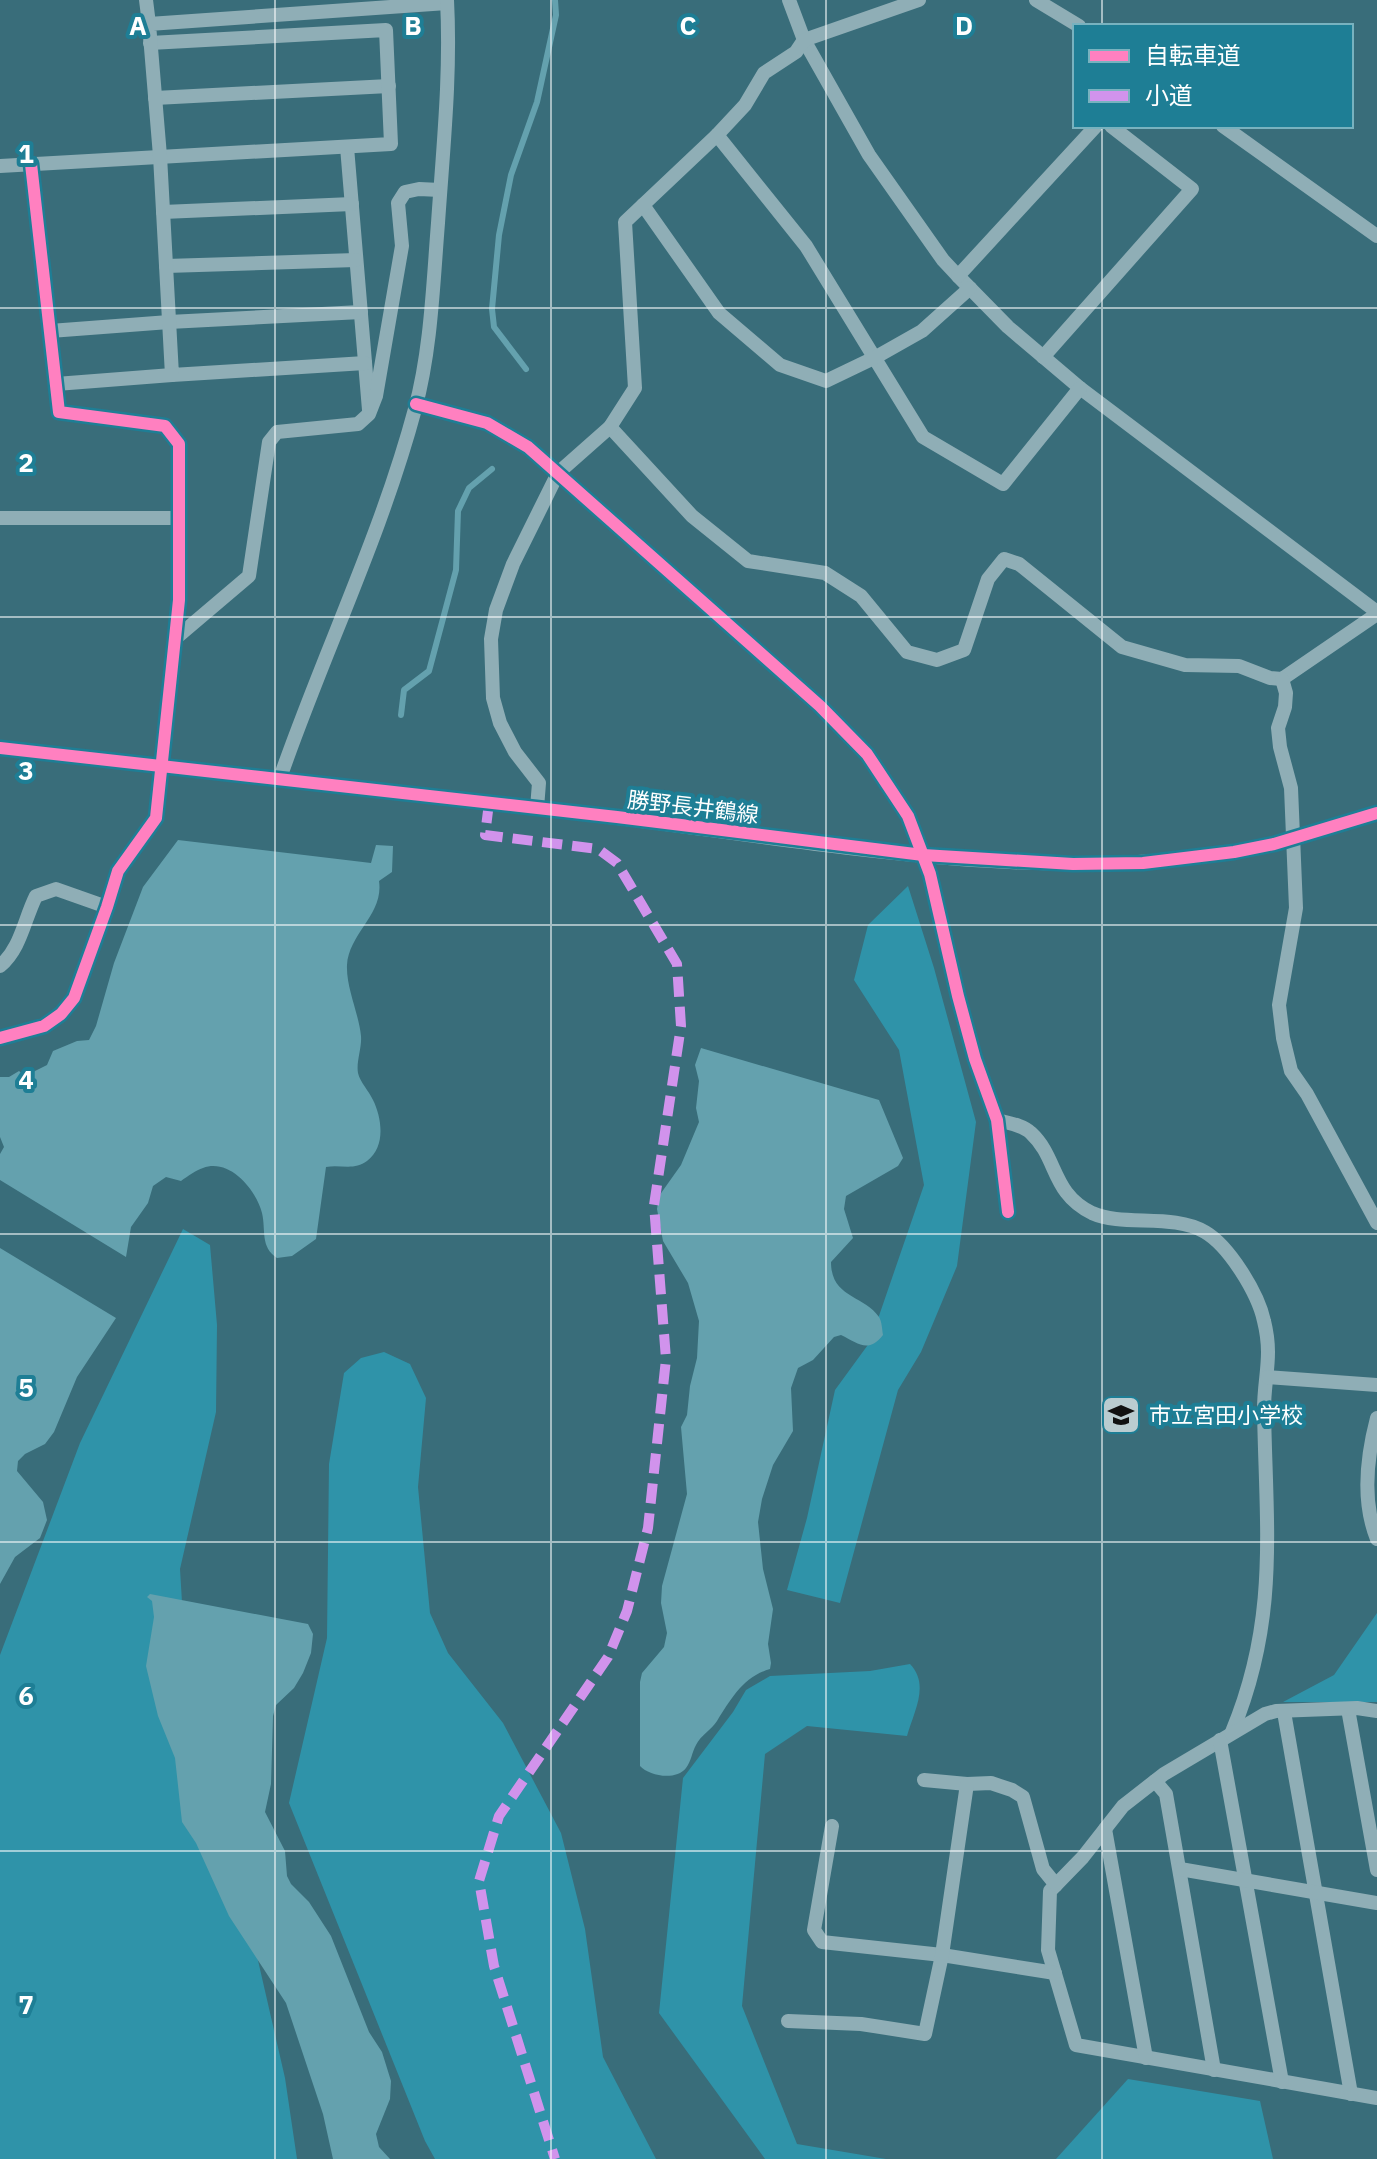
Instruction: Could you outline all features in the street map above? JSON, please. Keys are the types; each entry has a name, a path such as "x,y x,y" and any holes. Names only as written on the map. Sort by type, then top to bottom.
{"street":[{"path":"146,0 160,156 172,375"},
{"path":"610,427 692,516 748,561 825,573 861,596 907,652 937,660 964,650 988,579 1004,559 1019,564 1122,647 1185,665 1239,666 1270,678 1282,679 1377,613 1080,388 1008,327 958,276 943,260 869,155 804,40 789,0"},
{"path":"537,808 539,783 515,752 500,723 493,698 491,639 496,610 513,564 558,473 610,427 635,388 625,222 745,105 764,73 796,52 804,40 919,0"},
{"path":"1036,0 1076,24"},
{"path":"149,24 340,6 447,2 447,95 431,311 416,404 380,521 280,778"},
{"path":"0,166 391,144 386,30 150,43"},
{"path":"155,98 389,86"},
{"path":"958,276 1094,128"},
{"path":"1043,357 1192,189 1114,128"},
{"path":"1226,128 1377,236"},
{"path":"717,135 806,246 923,437 1003,484 1080,388"},
{"path":"347,147 369,414"},
{"path":"0,1038 44,1026 61,1014 74,998 118,871 156,818 179,600 179,444 165,426 59,412 31,164"},
{"path":"176,638 249,576 269,442 277,432 358,424 369,414 379,380 402,246 398,203 405,192 440,190"},
{"path":"163,212 352,204"},
{"path":"643,205 719,313 780,365 826,381 922,331 970,288"},
{"path":"166,266 356,260"},
{"path":"50,331 361,312"},
{"path":"56,384 365,363"},
{"path":"416,404 487,423 528,447 820,706 867,754 908,816 930,874 975,1059 997,1120 1008,1212"},
{"path":"0,518 179,518"},
{"path":"1282,679 1286,693 1285,707 1278,728 1291,788 1296,908 1279,1005 1283,1038 1291,1071 1307,1094 1376,1221"},
{"name":"勝野長井鶴線","path":"0,748 280,778 923,855 1073,864 1143,863 1234,852 1274,844 1377,813"},
{"path":"0,966 17,945 36,896 56,889 107,907"},
{"path":"997,1120 1030,1131 1070,1198 1094,1214 1187,1224 1206,1232 1237,1266 1258,1302 1270,1349 1264,1407 1268,1575 1263,1627 1254,1673 1226,1736 1282,2082"},
{"path":"1267,1377 1377,1385"},
{"path":"1377,1418 1368,1451 1370,1516 1377,1539"},
{"path":"1377,1711 1357,1708 1265,1714 1155,1781 1123,1806 1050,1891 1048,1950 1076,2045 1377,2098"},
{"path":"1348,1709 1377,1870"},
{"path":"1284,1712 1351,2094"},
{"path":"924,1780 991,1783 1023,1797 1043,1869 1056,1885"},
{"path":"1155,1781 1166,1794 1214,2070"},
{"path":"788,2021 861,2024 925,2034 942,1955 967,1784"},
{"path":"832,1826 814,1930 822,1942 942,1955 1055,1973"},
{"path":"1105,1829 1146,2058"},
{"path":"1180,1869 1377,1903"}],"shaded area":[{"path":"178,840 371,863 376,845 393,846 392,872 379,881 376,904 354,943 347,965 348,983 361,1036 358,1073 376,1107 380,1140 373,1155 362,1164 326,1167 316,1239 292,1256 277,1258 268,1249 262,1213 254,1195 240,1178 223,1168 203,1168 181,1181 166,1177 153,1186 148,1203 131,1227 126,1257 0,1180 0,1154 4,1147 0,1137 0,1077 9,1077 19,1071 25,1076 47,1065 53,1051 77,1041 89,1040 143,887"},
{"path":"908,886 976,1122 957,1266 921,1352 898,1390 840,1603 787,1590 807,1518 835,1390 870,1342 924,1185 899,1050 854,980 868,925"},
{"path":"701,1048 879,1100 903,1158 898,1166 846,1196 844,1209 853,1238 831,1262 836,1283 873,1310 880,1319 883,1335 868,1345 858,1344 841,1335 834,1337 813,1360 798,1368 791,1388 793,1431 773,1465 762,1499 758,1522 763,1569 773,1609 768,1644 770,1669 752,1677 739,1690 715,1724 698,1741 682,1772 663,1776 640,1766 640,1682 642,1673 664,1647 667,1633 661,1603 662,1586 687,1494 681,1427 687,1415 697,1358 699,1321 688,1283 663,1241 657,1209 659,1196 681,1165 699,1122 696,1108 699,1081 695,1065"},
{"path":"183,1229 210,1245 217,1325 216,1412 180,1569 191,1751 240,1882 285,2078 297,2159 0,2159 0,1655 80,1443"},
{"path":"0,1248 116,1318 77,1377 54,1432 45,1444 18,1461 17,1471 43,1502 47,1520 40,1538 15,1557 0,1584"},
{"path":"384,1352 410,1364 426,1398 418,1487 430,1613 448,1653 503,1723 561,1833 585,1929 603,2057 656,2159 435,2159 425,2141 289,1803 327,1638 329,1464 344,1373 361,1358"},
{"path":"150,1594 308,1624 313,1634 311,1653 303,1673 294,1688 276,1705 273,1716 271,1784 265,1812 285,1851 287,1876 331,1936 369,2032 382,2052 391,2081 390,2099 376,2134 379,2147 390,2159 333,2159 323,2114 286,2003 229,1916 196,1843 182,1822 175,1758 158,1716 146,1666 154,1617 152,1601 147,1597"},
{"path":"1377,1613 1377,1702 1283,1702 1334,1675"},
{"path":"910,1664 916,1672 920,1689 907,1736 807,1726 765,1754 742,2006 797,2144 886,2159 765,2159 659,2013 683,1778 746,1690 770,1676 870,1671"},
{"path":"1128,2079 1260,2101 1273,2159 1056,2159"}],"waterway":[{"path":"526,369 494,327 492,309 499,235 511,175 537,102 556,15 555,0"},
{"path":"401,715 404,690 429,671 456,570 458,511 469,488 492,469"}],"marked path":[{"path":"489,803 485,835 598,849 617,863 677,964 681,1026 654,1205 666,1359 648,1528 627,1611 608,1657 499,1816 479,1881 494,1966 555,2159"}],"cycle path":[{"path":"0,1038 44,1026 61,1014 74,998 118,871 156,818 179,600 179,444 165,426 59,412 31,164"},
{"path":"416,404 487,423 528,447 820,706 867,754 908,816 930,874 975,1059 997,1120 1008,1212"},
{"path":"0,748 617,817 923,855 1073,864 1143,863 1234,852 1274,844 1377,813"}],"place":[{"name":"市立宮田小学校","path":"1121,1415"}]}
